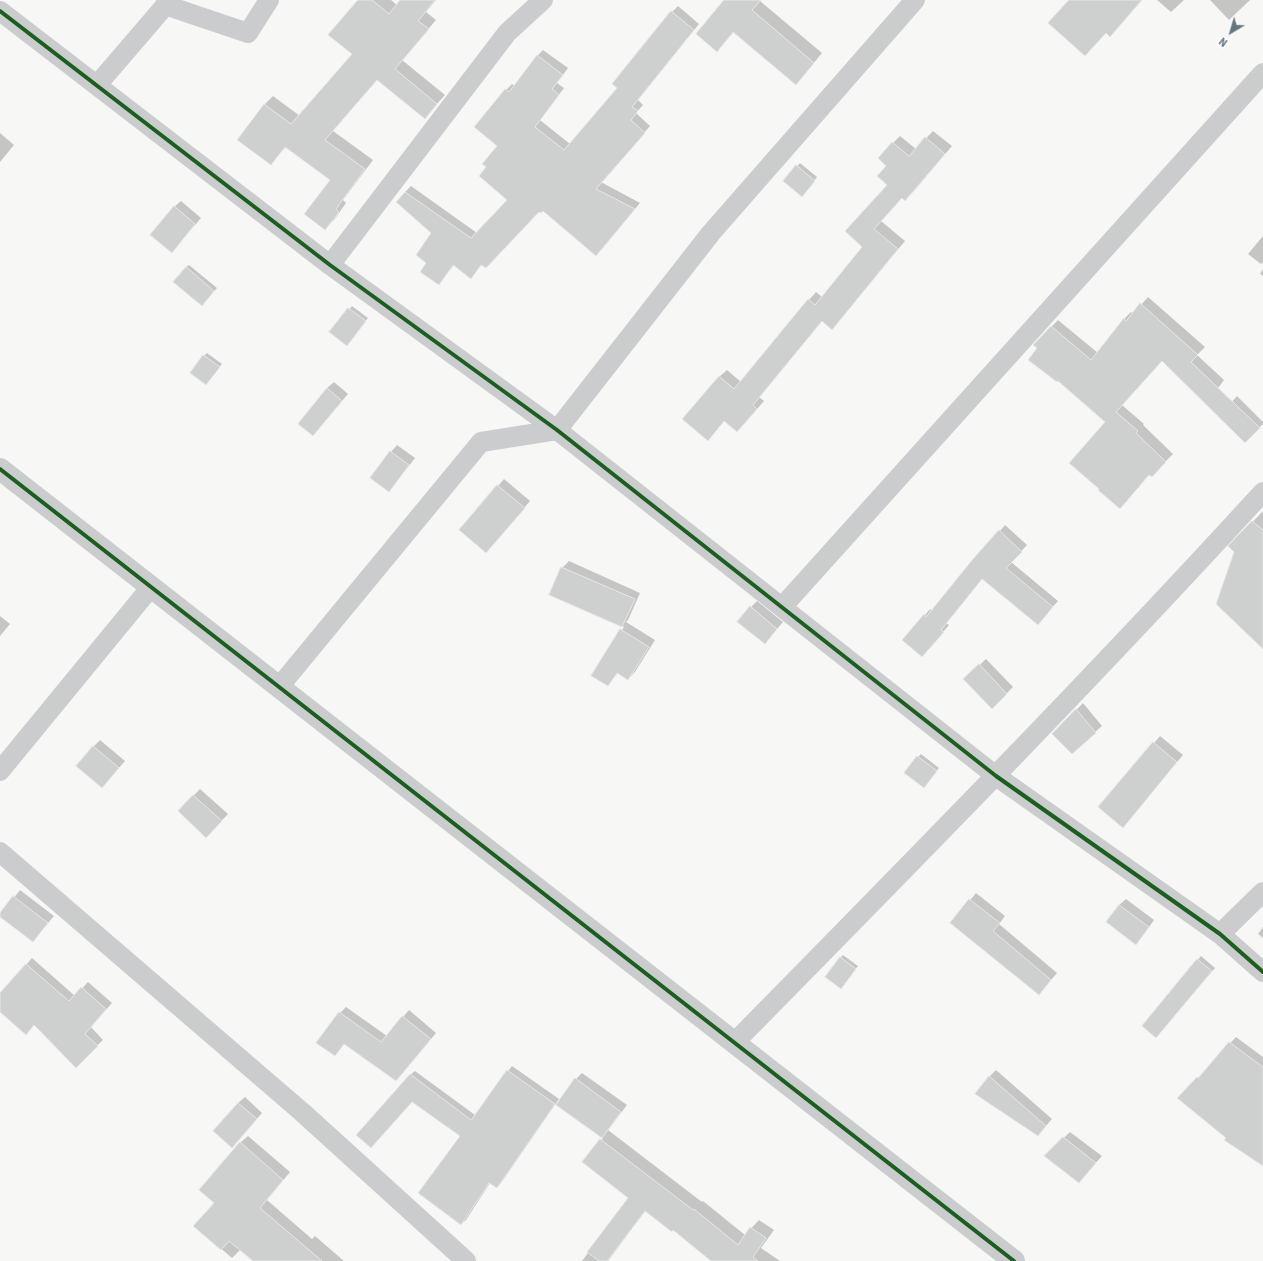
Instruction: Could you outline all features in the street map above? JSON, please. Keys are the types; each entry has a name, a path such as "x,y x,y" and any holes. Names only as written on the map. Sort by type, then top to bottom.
{"street":[{"path":"97,86 167,3 248,33 269,0"},
{"path":"330,265 507,33 543,0"},
{"path":"279,687 481,442 557,430 711,233 915,0"},
{"path":"0,11 330,265 557,430 996,776 1220,934 1263,972"},
{"path":"782,607 1263,73"},
{"path":"0,469 1014,1261"},
{"path":"734,1043 996,776 1180,583 1263,492"},
{"path":"0,771 151,587"},
{"path":"0,852 302,1112 466,1261"},
{"path":"1220,934 1263,892"}],"building":[{"path":"358,0 372,0 389,14 400,0 435,0 418,21 429,29 395,69 437,104 425,119 377,80 325,140 365,169 336,209 339,212 325,230 304,214 330,180 285,147 271,165 237,140 264,104 291,124 352,54 328,35"},
{"path":"724,0 761,0 752,10 814,63 796,85 733,32 717,52 696,34"},
{"path":"1069,0 1142,0 1110,37 1106,33 1085,56 1048,23"},
{"path":"671,11 694,30 632,107 638,111 631,120 645,133 596,189 635,209 596,256 543,211 541,213 539,212 486,268 481,265 471,279 453,265 439,285 420,272 426,263 416,255 431,233 396,202 405,192 471,238 507,200 479,176 486,167 482,164 497,146 474,127 505,89 509,92 537,55 563,75 552,89 559,95 535,127 564,150 617,88 612,84"},
{"path":"925,137 945,154 905,201 902,198 874,229 898,249 832,330 822,321 753,405 757,409 737,432 724,421 708,441 682,419 719,376 734,389 808,299 815,305 862,247 845,231 887,185 877,176 886,166 878,158 892,142 909,156"},
{"path":"796,165 815,181 802,197 783,181"},
{"path":"174,206 195,224 172,253 150,235"},
{"path":"186,267 214,291 202,306 173,282"},
{"path":"1140,303 1198,355 1191,362 1260,428 1245,443 1162,361 1116,412 1138,431 1136,433 1166,462 1152,477 1149,475 1120,509 1069,463 1105,422 1058,381 1057,382 1028,360 1037,348 1033,345 1051,326 1091,360 1124,318 1126,321"},
{"path":"348,308 366,321 347,346 329,332"},
{"path":"203,355 220,367 206,385 190,373"},
{"path":"327,388 342,401 313,436 298,424"},
{"path":"390,451 409,465 389,492 370,478"},
{"path":"497,485 525,508 486,553 459,530"},
{"path":"1252,521 1263,530 1263,649 1216,604 1234,552 1228,546"},
{"path":"999,530 1022,552 1006,568 1053,607 1038,625 982,579 941,630 944,632 922,657 902,640 924,614 926,617 973,559"},
{"path":"561,567 635,599 622,627 549,595"},
{"path":"750,606 777,629 765,644 737,622"},
{"path":"620,629 649,647 628,680 617,673 608,686 591,676"},
{"path":"979,664 1007,694 992,709 963,679"},
{"path":"1076,709 1096,733 1072,754 1052,734"},
{"path":"1153,742 1177,762 1123,828 1098,807"},
{"path":"93,746 119,768 102,788 76,766"},
{"path":"917,756 937,771 924,788 904,773"},
{"path":"193,795 222,821 206,838 178,811"},
{"path":"13,896 48,923 33,942 0,917 0,913"},
{"path":"969,899 1000,923 993,931 1051,980 1039,995 950,923"},
{"path":"1119,905 1149,927 1136,945 1106,922"},
{"path":"840,957 856,969 841,989 825,977"},
{"path":"1197,959 1212,971 1156,1038 1142,1026"},
{"path":"26,964 69,1001 81,987 106,1009 85,1034 98,1046 76,1068 34,1025 26,1035 0,1012 0,993"},
{"path":"339,1012 381,1042 402,1016 431,1039 396,1081 344,1044 335,1056 316,1043"},
{"path":"1229,1042 1263,1067 1263,1166 1224,1140 1226,1138 1177,1098 1197,1077 1198,1078"},
{"path":"507,1070 555,1104 497,1188 489,1183 461,1225 418,1193 460,1136 412,1102 371,1148 356,1135 410,1074 471,1120"},
{"path":"989,1076 1046,1126 1038,1136 975,1094"},
{"path":"575,1078 621,1112 602,1138 556,1105"},
{"path":"238,1103 257,1119 232,1148 213,1131"},
{"path":"1063,1137 1096,1163 1079,1183 1044,1156"},
{"path":"600,1139 693,1210 694,1209 738,1245 750,1227 766,1238 753,1257 758,1261 711,1261 673,1230 672,1232 645,1211 607,1261 599,1261 587,1252 628,1198 582,1162"},
{"path":"240,1142 283,1180 260,1208 322,1261 253,1261 229,1241 221,1250 193,1226 214,1203 199,1190"}],"cycle path":[{"path":"0,11 330,265 557,430 996,776 1220,934 1263,972"},
{"path":"0,469 1014,1261"}]}
